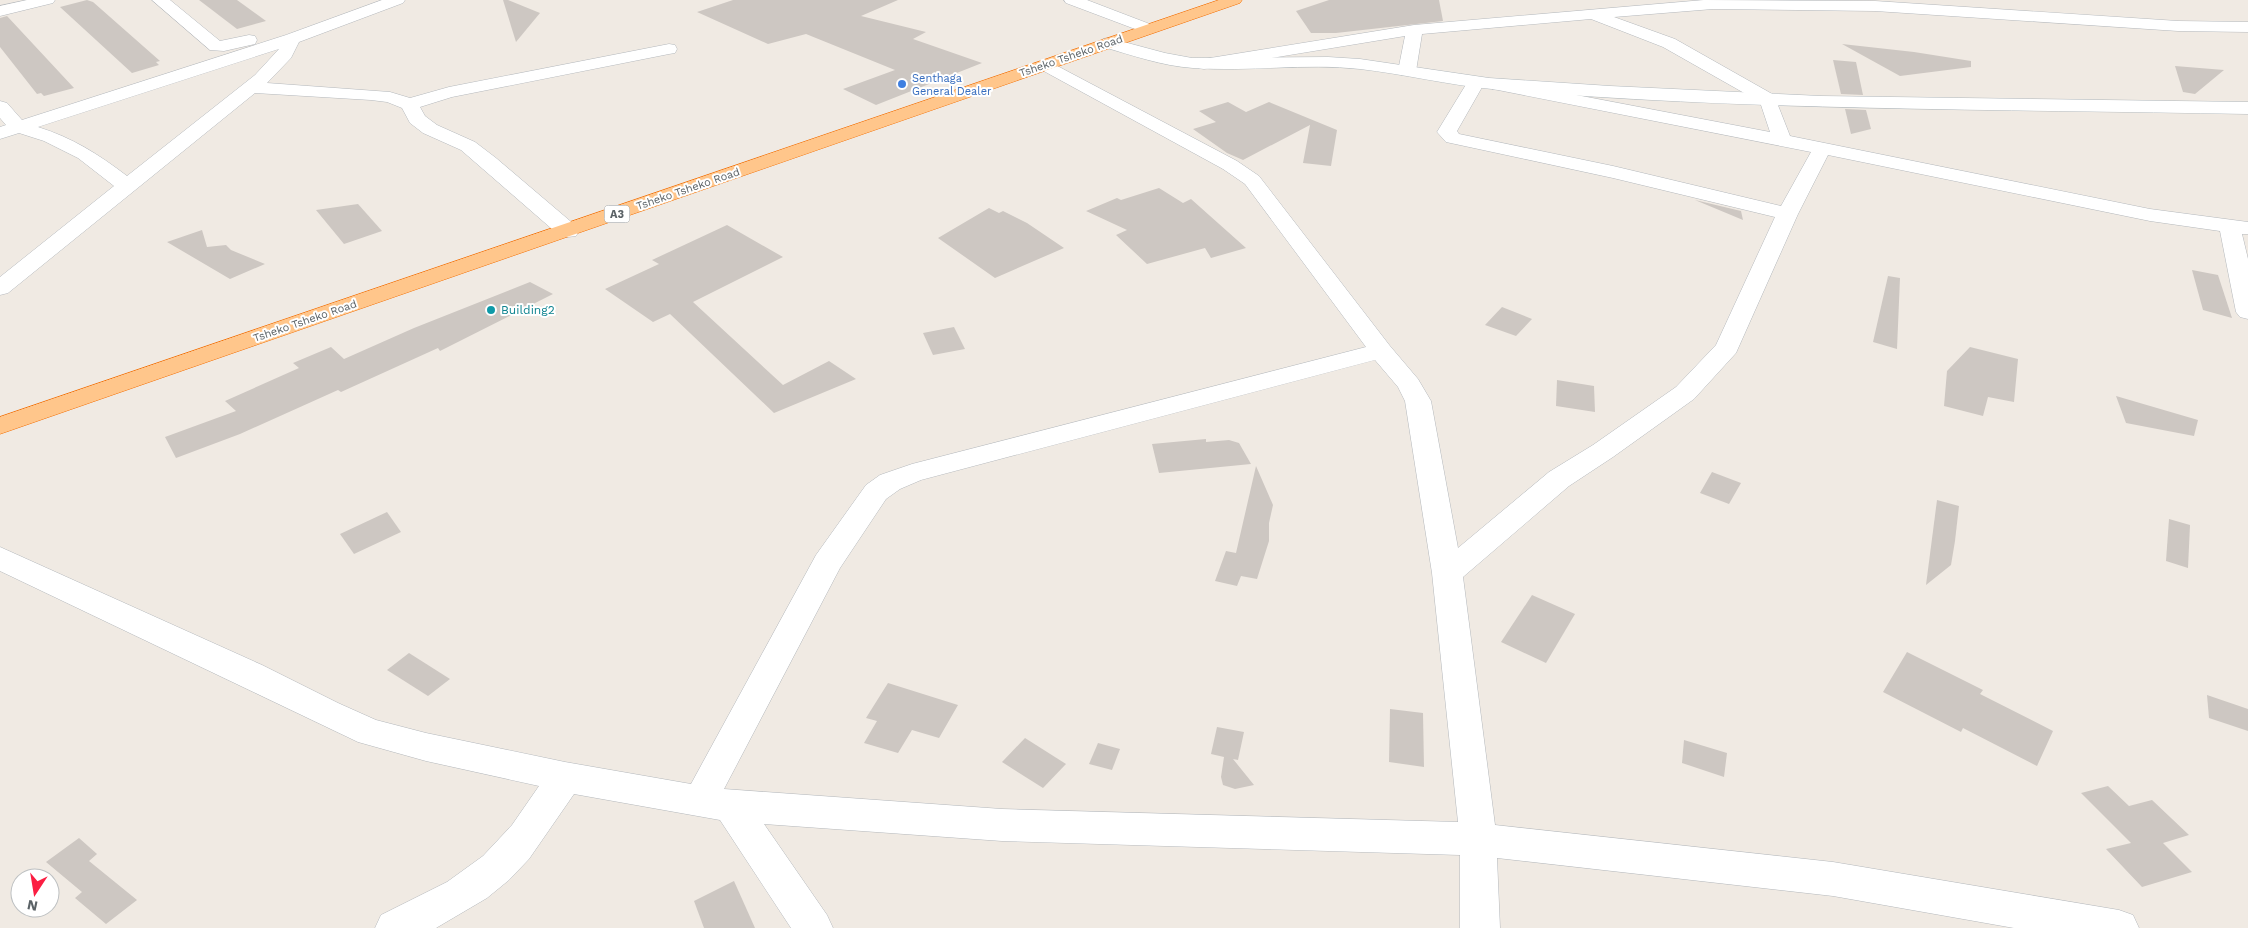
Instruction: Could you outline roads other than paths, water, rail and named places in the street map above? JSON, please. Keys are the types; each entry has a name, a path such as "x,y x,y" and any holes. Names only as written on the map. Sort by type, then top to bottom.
{"highway":[{"name":"Tsheko Tsheko Road","path":"0,426 1234,0"}],"street":[{"path":"0,11 47,0"},
{"path":"160,0 216,46 285,35"},
{"path":"9,130 370,4 396,0"},
{"path":"1072,0 1149,29"},
{"path":"2007,0 2018,15"},
{"path":"1203,64 1414,30 1687,5 1875,6 2178,26 2248,27"},
{"path":"1589,14 1669,43 1768,99 1782,140"},
{"path":"1407,71 1414,30"},
{"path":"0,288 251,87 277,64 286,54 285,35"},
{"path":"1109,43 1181,62 1203,64 1328,62 1407,71 1483,83 1782,140 2150,215 2239,227 2248,312"},
{"path":"251,87 371,95 410,104 449,92 669,49"},
{"path":"1046,66 1237,169 1252,180 1381,352 1409,384 1420,406 1447,574 1478,839 1480,928"},
{"path":"1483,83 1768,99 2248,108"},
{"path":"1483,83 1448,132 1453,138 1613,172 1787,214"},
{"path":"410,104 416,119 430,129 468,146 568,231"},
{"path":"0,107 9,130"},
{"path":"9,130 51,137 85,154 127,186"},
{"path":"1447,574 1558,479 1603,451 1691,386 1727,348 1787,214 1822,149"},
{"path":"716,803 827,563 867,503 876,492 890,482 922,470 1381,352"},
{"path":"0,558 250,674 326,713 370,732 565,777 716,803 1002,825 1478,839 1833,879 2119,928"},
{"path":"395,928 470,889 497,867 528,831 565,777"},
{"path":"716,803 814,928"}],"place":[{"name":"Senthaga General Dealer","path":"902,84"},
{"name":"Building2","path":"491,310"}]}
